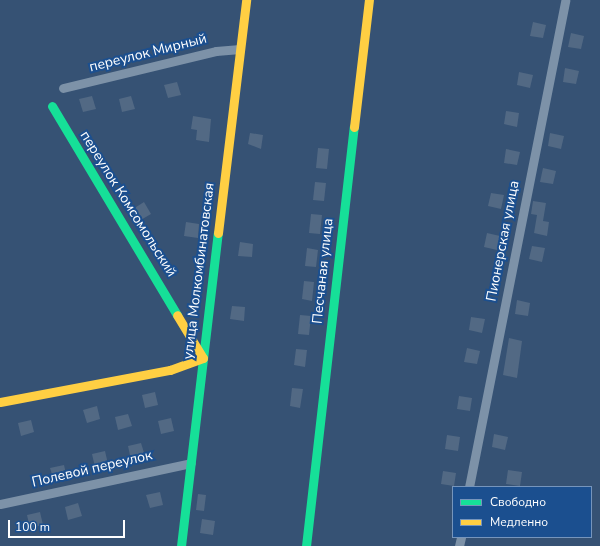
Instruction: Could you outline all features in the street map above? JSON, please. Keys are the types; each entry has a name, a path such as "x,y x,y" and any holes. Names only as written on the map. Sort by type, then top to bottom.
{"street":[{"name":"улица Молкомбинатовская","path":"181,546 246,0"},
{"name":"Песчаная улица","path":"306,546 369,0"},
{"name":"Пионерская улица","path":"469,486 565,0"},
{"name":"переулок Мирный","path":"63,88 216,51 240,49"},
{"name":"переулок Комсомольский","path":"52,106 203,358"},
{"path":"0,402 170,370 203,358"},
{"name":"Полевой переулок","path":"0,504 191,463"}],"building":[{"path":"533,22 546,25 543,38 530,36"},
{"path":"571,33 584,36 581,49 568,47"},
{"path":"565,68 579,71 576,84 563,82"},
{"path":"519,72 533,75 530,88 517,85"},
{"path":"177,82 181,95 168,98 164,85"},
{"path":"92,96 96,109 83,112 79,99"},
{"path":"131,96 135,109 122,112 119,99"},
{"path":"506,111 519,113 517,127 504,124"},
{"path":"193,116 211,119 209,142 196,140 197,130 191,129"},
{"path":"250,133 263,135 261,149 248,144"},
{"path":"550,133 564,136 561,149 548,146"},
{"path":"318,148 329,149 327,169 316,168"},
{"path":"506,149 520,152 517,165 504,163"},
{"path":"543,168 556,171 553,184 540,182"},
{"path":"315,182 326,183 324,201 313,200"},
{"path":"491,193 504,195 501,209 488,206"},
{"path":"533,201 546,203 543,221 549,222 547,236 534,233 537,215 531,214"},
{"path":"144,202 151,214 139,221 133,209"},
{"path":"311,214 322,215 320,234 309,233"},
{"path":"186,222 199,224 198,238 184,236"},
{"path":"487,233 500,236 497,250 484,247"},
{"path":"240,242 253,244 252,257 238,256"},
{"path":"532,246 545,248 542,262 529,259"},
{"path":"307,248 318,250 316,267 305,266"},
{"path":"304,281 314,282 312,301 302,299"},
{"path":"517,300 530,303 528,316 515,314"},
{"path":"232,306 245,307 244,321 230,319"},
{"path":"300,315 311,316 309,335 298,334"},
{"path":"471,317 485,319 482,333 469,330"},
{"path":"509,338 522,341 517,378 503,375"},
{"path":"467,348 480,351 477,364 464,362"},
{"path":"296,349 307,350 305,367 294,365"},
{"path":"292,388 303,389 300,408 290,406"},
{"path":"155,392 158,405 145,408 142,395"},
{"path":"459,396 472,398 470,411 457,409"},
{"path":"97,406 100,419 87,423 83,410"},
{"path":"128,414 132,426 118,430 115,417"},
{"path":"171,418 174,431 161,434 158,421"},
{"path":"31,420 34,432 21,436 18,423"},
{"path":"494,434 508,437 505,450 492,447"},
{"path":"447,435 460,437 458,451 445,449"},
{"path":"141,443 145,456 131,460 128,446"},
{"path":"105,451 108,464 95,467 92,454"},
{"path":"64,465 67,478 54,481 50,468"},
{"path":"508,470 522,472 520,486 506,484"},
{"path":"443,471 456,473 454,486 441,484"},
{"path":"160,492 163,505 150,508 146,495"},
{"path":"198,494 206,495 204,511 196,510"},
{"path":"78,503 82,516 68,520 65,507"},
{"path":"40,512 43,525 30,528 27,515"},
{"path":"202,519 215,521 213,535 200,533"}],"traffic: fast":[{"path":"52,106 177,315"},
{"path":"306,546 354,127"},
{"path":"181,546 218,233"}],"traffic: slow":[{"path":"218,233 246,0"},
{"path":"354,127 369,0"},
{"path":"0,402 170,370 203,358 177,315"}]}
